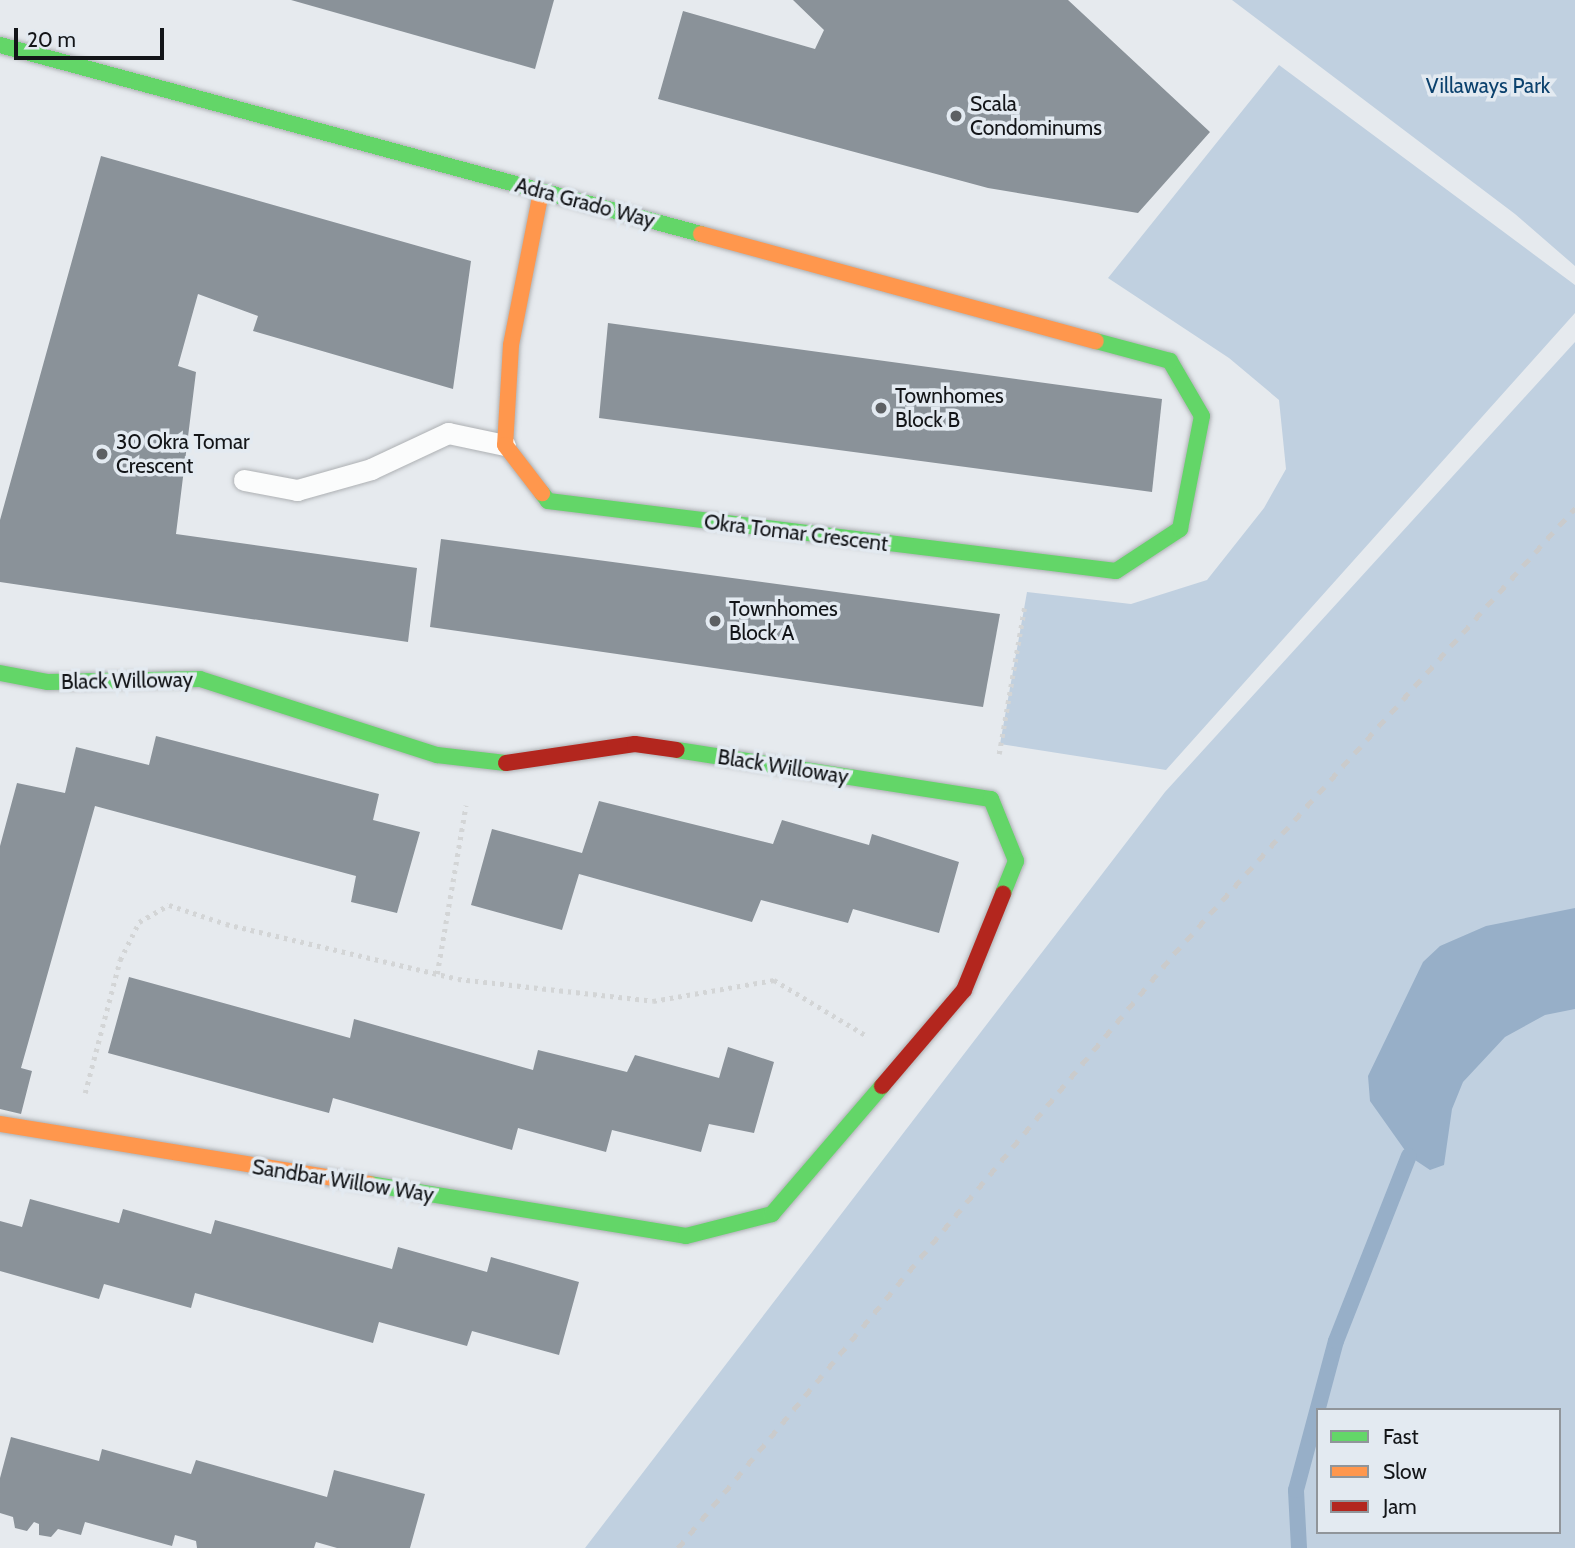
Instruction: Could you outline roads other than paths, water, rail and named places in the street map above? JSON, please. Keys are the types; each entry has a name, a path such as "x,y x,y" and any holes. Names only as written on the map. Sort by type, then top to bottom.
{"street":[{"name":"Adra Grado Way","path":"0,45 1170,361"},
{"path":"505,445 512,345 541,192"},
{"name":"Okra Tomar Crescent","path":"505,445 548,501 1032,564 1116,571 1180,529 1202,416 1170,361"},
{"name":"Black Willoway","path":"0,673 48,682 200,679 437,755 516,764 635,744 991,799 1016,861 964,990 772,1214 686,1237"},
{"name":"Sandbar Willow Way","path":"0,1124 686,1237"}],"lane":[{"path":"244,480 297,490 371,470 449,433 505,445"}],"waterway":[{"path":"1318,1408 1336,1341 1409,1156"},
{"path":"1299,1548 1296,1490 1316,1416"}],"railway":[{"path":"678,1548 1174,954 1575,508"}],"place":[{"name":"Scala Condominums","path":"956,116"},
{"name":"Townhomes Block B","path":"881,408"},
{"name":"30 Okra Tomar Crescent","path":"102,454"},
{"name":"Townhomes Block A","path":"715,621"}],"park label":[{"name":"Villaways Park","path":"1488,86"}]}
